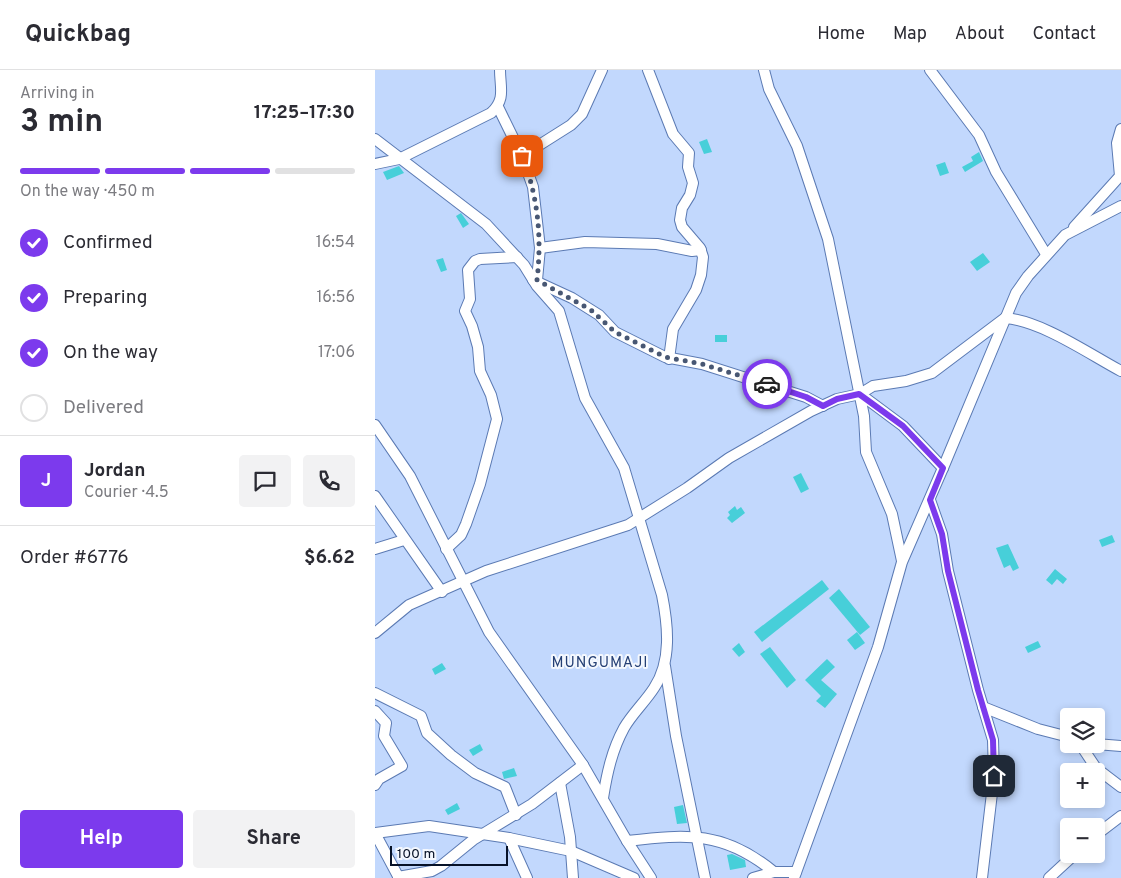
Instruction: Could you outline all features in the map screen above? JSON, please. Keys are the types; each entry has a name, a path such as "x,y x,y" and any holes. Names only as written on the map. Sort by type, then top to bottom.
{"street":[{"path":"375,164 399,159 482,119 498,107 503,93 499,70"},
{"path":"522,156 571,125 582,114 602,70"},
{"path":"647,70 673,134 689,153 689,167 693,183 682,208 680,220 682,226 701,250 703,258 701,275 693,295 675,324 670,340 669,359"},
{"path":"764,70 769,89 797,146 826,232 865,421 866,452 892,514 902,562"},
{"path":"930,70 978,133 996,172 1046,254"},
{"path":"498,107 522,156 533,187 540,248 535,280"},
{"path":"753,878 775,872 795,875 878,648 902,562 930,500 1005,318 1021,284 1046,254 1120,176 1117,150 1121,129"},
{"path":"375,139 486,224 517,257 562,318 585,398 624,468 657,577 665,613 667,646 665,665 676,736 705,878"},
{"path":"1065,235 1121,206"},
{"path":"540,248 585,242 657,244 692,251 701,250"},
{"path":"446,549 461,535 466,524 480,484 497,419 491,395 480,372 478,347 465,311 470,299 468,270 475,261 481,259 517,257"},
{"path":"535,280 591,310 615,332 669,359 702,364 806,397 823,406"},
{"path":"375,632 409,605 462,582 506,564 623,528 752,443 823,406 837,399 859,394 878,384 906,381 932,373 1005,318 1022,320 1076,344 1121,371"},
{"path":"859,394 903,426 943,468"},
{"path":"375,425 410,476 489,632 583,765 651,878"},
{"path":"375,496 441,592"},
{"path":"930,500 942,534 948,571 993,740 994,776 982,878"},
{"path":"375,549 404,540"},
{"path":"603,798 611,758 625,727 656,686 665,665"},
{"path":"375,693 421,716 427,733 451,755 475,774 505,786 516,815"},
{"path":"983,707 1039,729 1060,735"},
{"path":"375,711 385,723 384,736 402,766 379,779 375,785"},
{"path":"1105,745 1121,746"},
{"path":"1086,753 1096,768 1121,787"},
{"path":"583,765 516,815 482,834 436,869 398,878 376,832 429,826 482,834 509,838 571,851 635,878"},
{"path":"560,783 571,851 573,878"},
{"path":"1105,828 1121,816"},
{"path":"627,841 680,835 698,837 744,849 775,872"},
{"path":"509,838 527,878"},
{"path":"1049,878 1065,863"}],"building":[{"path":"707,139 712,152 704,154 699,142"},
{"path":"979,152 983,161 965,172 962,167 973,161 971,157"},
{"path":"945,162 949,173 940,176 936,165"},
{"path":"399,166 404,173 387,180 383,172"},
{"path":"461,213 469,224 463,228 456,216"},
{"path":"983,253 990,262 977,271 970,262"},
{"path":"443,258 447,270 441,272 436,260"},
{"path":"715,335 727,335 727,342 715,342"},
{"path":"801,473 809,489 801,493 793,477"},
{"path":"735,506 737,510 741,507 745,513 732,523 727,518 730,515 728,512"},
{"path":"1112,535 1115,542 1102,547 1099,540"},
{"path":"1008,544 1019,568 1013,571 1010,565 1004,568 996,548"},
{"path":"1055,569 1067,579 1063,584 1057,579 1052,585 1046,580"},
{"path":"822,580 829,589 762,642 754,632"},
{"path":"839,589 870,627 860,635 829,598"},
{"path":"857,632 865,643 855,650 847,640"},
{"path":"1038,641 1041,647 1028,653 1025,647"},
{"path":"739,643 745,652 739,657 732,649"},
{"path":"770,647 796,680 787,688 760,654"},
{"path":"827,659 835,667 821,680 837,694 825,708 816,701 821,696 805,680"},
{"path":"442,663 446,669 435,675 432,669"},
{"path":"480,744 483,750 473,756 469,750"},
{"path":"514,768 517,776 504,779 502,772"},
{"path":"457,803 460,809 448,815 445,810"},
{"path":"683,805 687,823 677,824 674,807"},
{"path":"732,854 745,860 746,867 730,870 727,855"}],"way so far":[{"path":"522,156 533,187 538,220 540,248 537,280 572,298 599,315 615,332 628,340 669,359 702,364 767,384"}],"district":[{"name":"MUNGUMAJI","path":"600,662"}],"route":[{"path":"767,384 789,393 806,397 823,406 837,399 859,394 913,434 943,468 930,500 942,534 948,571 978,690 993,740 994,776"}]}
